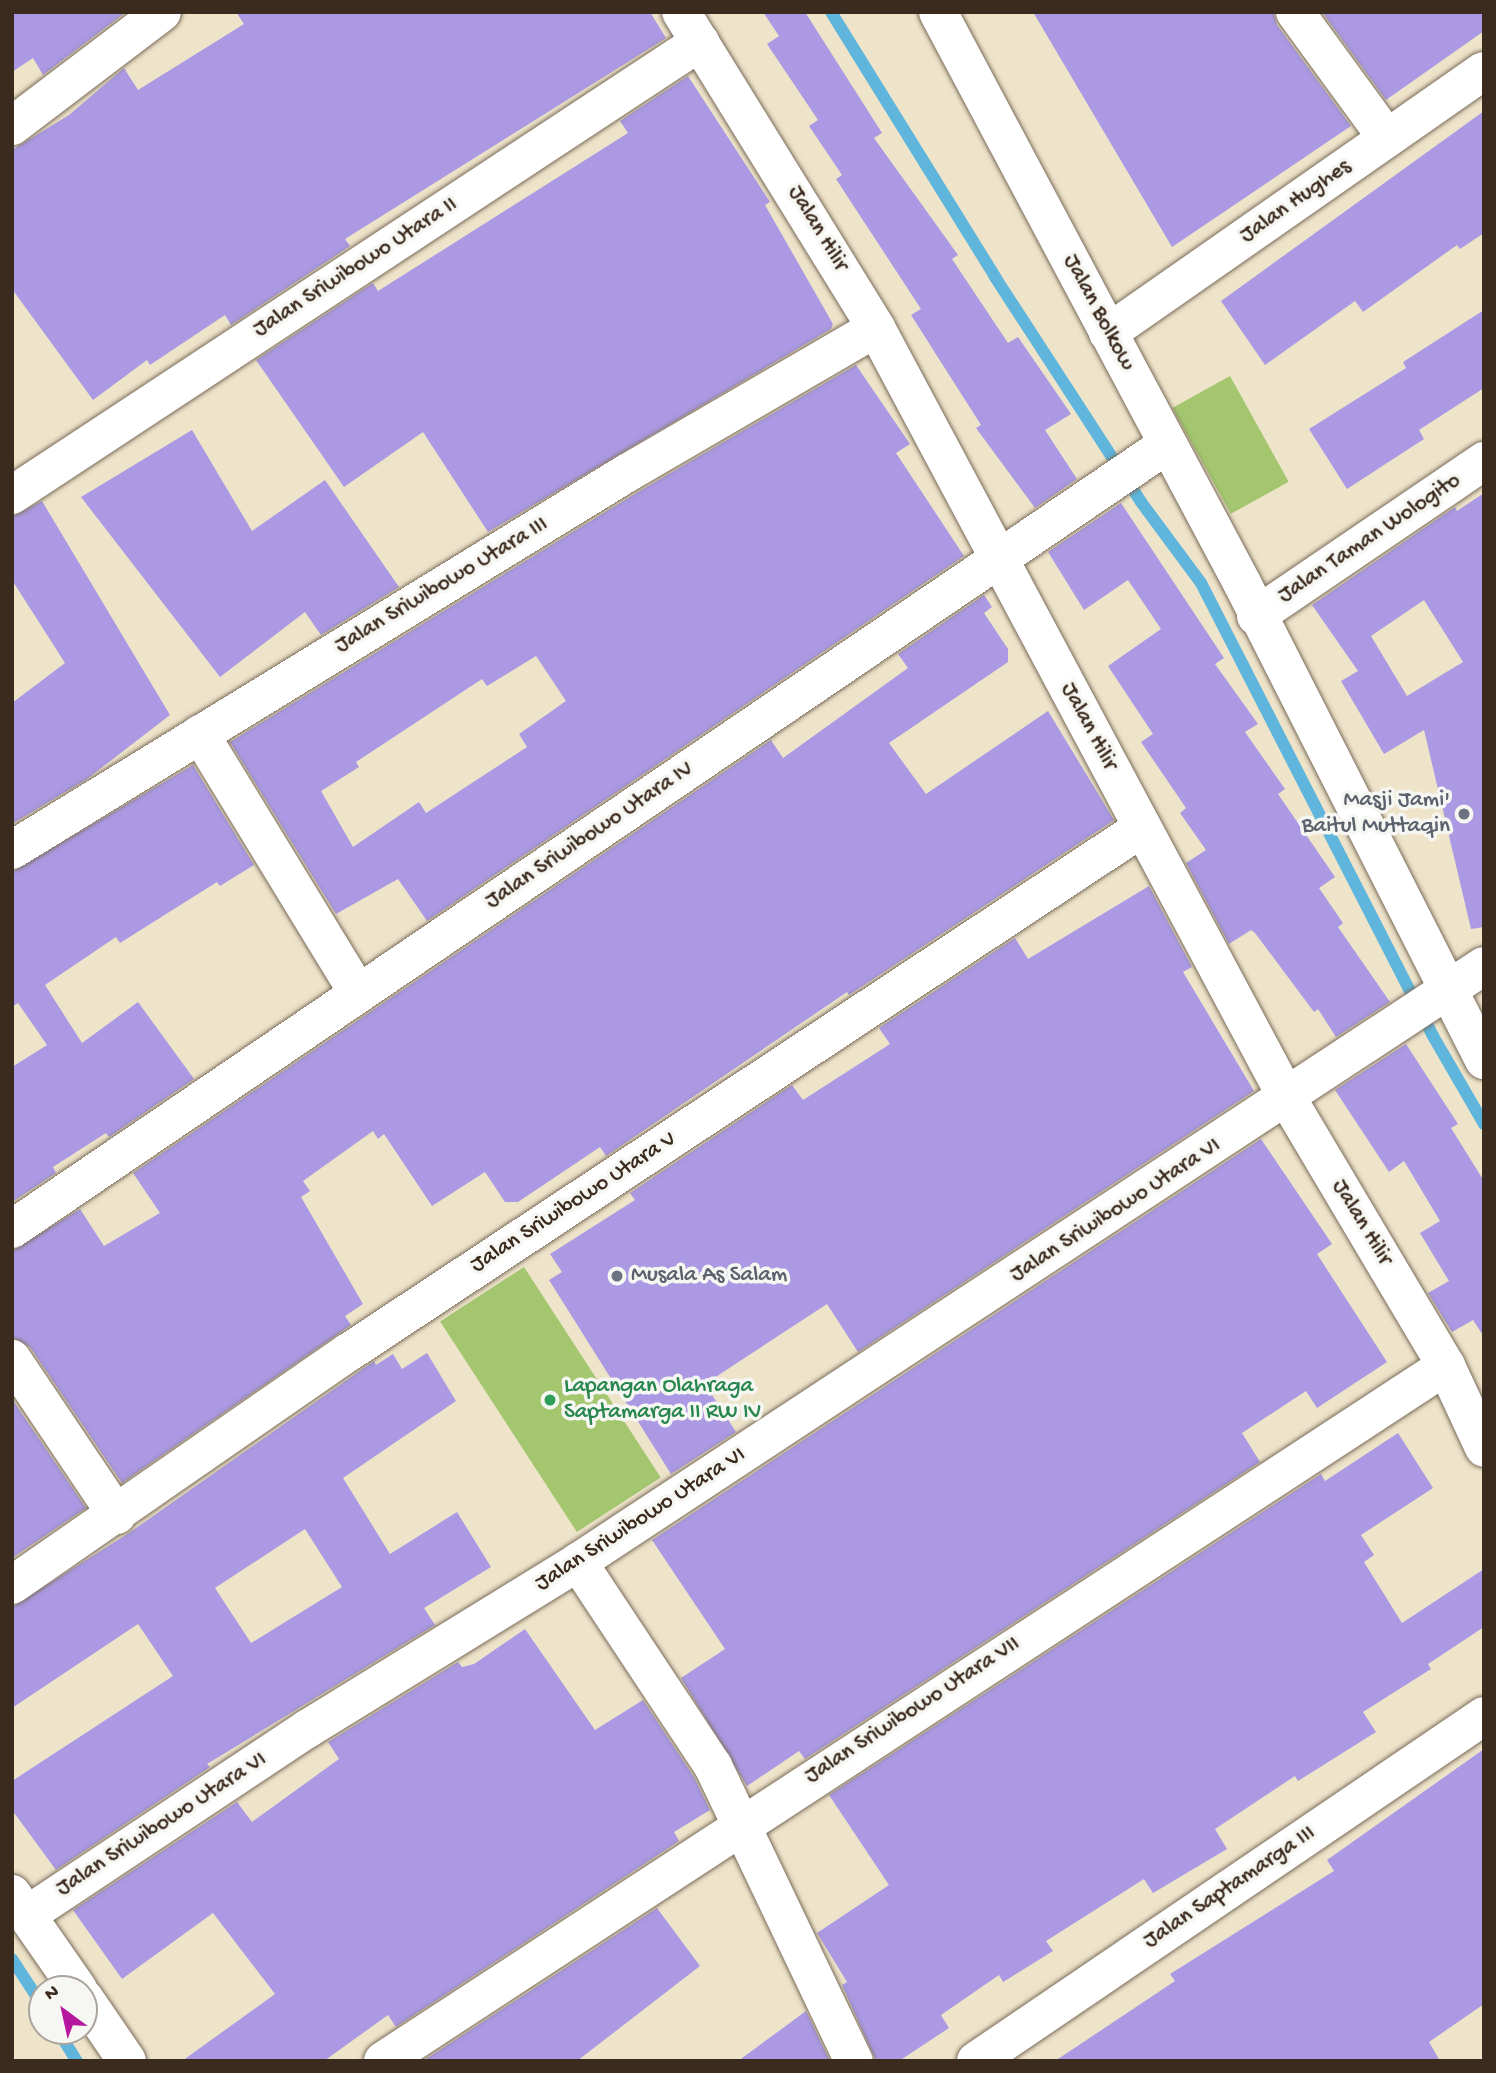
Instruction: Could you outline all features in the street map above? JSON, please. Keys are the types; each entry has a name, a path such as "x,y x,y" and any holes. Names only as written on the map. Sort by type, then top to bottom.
{"street":[{"path":"12,126 162,12"},
{"name":"Jalan Bolkow","path":"938,12 1108,333 1158,451 1256,616 1419,1007 1484,1060"},
{"path":"1295,12 1387,138"},
{"name":"Jalan Hilir","path":"690,27 876,328 1287,1098 1446,1366 1484,1448"},
{"name":"Jalan Sriwibowo Utara II","path":"12,495 690,27"},
{"name":"Jalan Hughes","path":"1108,333 1484,71"},
{"name":"Jalan Sriwibowo Utara III","path":"12,850 627,474 876,328"},
{"name":"Jalan Sriwibowo Utara IV","path":"12,1229 998,560 1104,485 1158,451"},
{"name":"Jalan Taman Wologito","path":"1256,616 1484,461"},
{"path":"200,734 358,993"},
{"name":"Jalan Sriwibowo Utara V","path":"12,1585 117,1515 348,1352 1142,828"},
{"name":"Jalan Sriwibowo Utara VI","path":"19,1904 578,1562 1484,966"},
{"path":"12,1359 117,1515"},
{"name":"Jalan Sriwibowo Utara VII","path":"383,2061 743,1822 1446,1366"},
{"path":"578,1562 713,1766 743,1822 855,2061"},
{"name":"Jalan Saptamarga III","path":"976,2061 1484,1716"},
{"path":"19,1904 68,1975"},
{"path":"98,2019 127,2061"}],"green space":[{"path":"1230,376 1289,482 1231,514 1172,408"},
{"name":"Lapangan Olahraga Saptamarga II RW IV","path":"524,1267 661,1478 577,1532 440,1321"}],"building":[{"path":"12,12 126,12 43,75 33,58 12,72"},
{"path":"236,12 650,12 666,38 345,239 350,246 231,325 225,315 150,365 147,360 93,400 12,289 12,150 69,115 124,68 138,90 244,24"},
{"path":"763,12 805,12 882,133 874,138 958,255 952,259 1008,343 1018,337 1071,414 1045,430 1077,479 1035,508 976,428 981,425 911,315 921,309 836,179 842,175 809,126 818,120 767,44 779,36"},
{"path":"1033,12 1273,12 1277,25 1351,126 1172,247"},
{"path":"1322,12 1484,12 1484,31 1386,100"},
{"path":"688,76 770,202 765,205 833,324 831,329 488,532 423,432 344,487 256,360 373,283 378,291 628,133 620,121"},
{"path":"1484,111 1484,233 1460,249 1457,245 1363,312 1355,301 1265,365 1221,301"},
{"path":"1484,310 1484,388 1419,430 1424,439 1347,489 1309,429 1406,368 1403,362"},
{"path":"856,365 910,444 896,453 964,556 427,921 398,879 336,914 230,742 638,492","holes":["536,656 566,701 519,734 527,747 426,813 419,802 353,847 321,791 359,767 356,762 482,679 487,686"]},
{"path":"192,430 252,531 325,480 399,587 321,635 305,612 220,677 81,497"},
{"path":"1484,493 1484,927 1471,929 1424,730 1384,754 1341,681 1358,671 1312,605 1455,507 1457,511","holes":["1424,600 1463,662 1407,696 1371,636"]},
{"path":"42,501 170,715 87,779 12,824 12,703 65,663 12,580 12,517"},
{"path":"1121,503 1224,658 1215,664 1258,724 1245,732 1285,789 1278,794 1335,877 1319,888 1343,923 1338,927 1390,1002 1336,1037 1318,1009 1314,1012 1255,933 1251,930 1229,944 1186,863 1206,850 1180,813 1186,808 1141,742 1153,734 1108,666 1161,629 1128,580 1084,610 1048,552"},
{"path":"984,595 992,607 984,613 1008,649 1008,662 889,743 926,794 1048,711 1114,820 849,995 847,992 606,1156 600,1147 518,1202 505,1202 485,1172 432,1206 384,1134 378,1139 373,1131 303,1181 310,1191 301,1197 363,1304 345,1316 351,1325 122,1483 30,1347 12,1337 12,1251 80,1209 104,1246 160,1213 133,1173 771,740 783,758 908,668 898,654"},
{"path":"193,765 254,865 220,886 217,882 120,943 116,937 45,985 82,1043 138,1002 194,1079 109,1137 106,1133 53,1167 56,1173 12,1202 12,1067 47,1045 18,1003 12,1007 12,872"},
{"path":"1149,886 1192,967 1183,972 1254,1091 858,1352 827,1304 705,1384 736,1432 671,1474 549,1280 562,1272 550,1254 635,1200 630,1193 792,1085 803,1100 890,1044 879,1028 1015,938 1028,959"},
{"path":"1406,1044 1458,1124 1451,1128 1484,1181 1484,1337 1473,1320 1452,1332 1428,1293 1449,1281 1420,1233 1440,1221 1404,1161 1389,1172 1335,1090"},
{"path":"1261,1139 1332,1244 1317,1254 1387,1362 1317,1408 1306,1391 1242,1433 1260,1462 805,1759 799,1751 747,1786 681,1678 725,1649 652,1540"},
{"path":"427,1353 456,1401 343,1478 390,1554 457,1512 491,1567 424,1608 435,1625 207,1764 210,1767 56,1870 12,1810 12,1781 173,1676 138,1624 12,1708 12,1607 129,1533 374,1361 376,1365 393,1354 402,1369","holes":["305,1529 342,1587 251,1643 215,1588"]},
{"path":"12,1399 86,1508 12,1558"},
{"path":"1398,1433 1433,1488 1361,1535 1374,1555 1364,1562 1402,1623 1484,1569 1484,1627 1428,1664 1431,1669 1363,1712 1376,1732 1298,1781 1295,1776 1215,1829 1227,1849 1153,1893 1144,1879 1046,1941 1053,1951 1003,1982 999,1975 941,2015 949,2028 899,2061 876,2061 842,1985 847,1982 817,1933 889,1885 829,1795 1321,1474 1325,1481"},
{"path":"525,1629 595,1730 643,1700 694,1777 710,1810 674,1832 679,1841 396,2027 388,2015 324,2061 182,2061 275,1994 213,1913 122,1979 73,1910 237,1802 252,1822 339,1759 328,1742 458,1662 462,1667 474,1664"},
{"path":"1484,1749 1484,2004 1429,2042 1440,2061 1055,2061 1175,1981 1170,1974 1334,1871 1327,1860"},
{"path":"657,1908 700,1966 577,2061 423,2061"},
{"path":"806,2011 830,2061 738,2061"}],"waterway":[{"path":"831,12 995,277 1141,502 1201,583 1433,1036 1484,1124"},
{"path":"12,1959 28,1984"},
{"path":"67,2045 77,2061"}],"place":[{"name":"Masji Jami' Baitul Muttaqin","path":"1464,814"},
{"name":"Musala As Salam","path":"617,1276"},
{"name":"Lapangan Olahraga Saptamarga II RW IV","path":"550,1400"}]}
